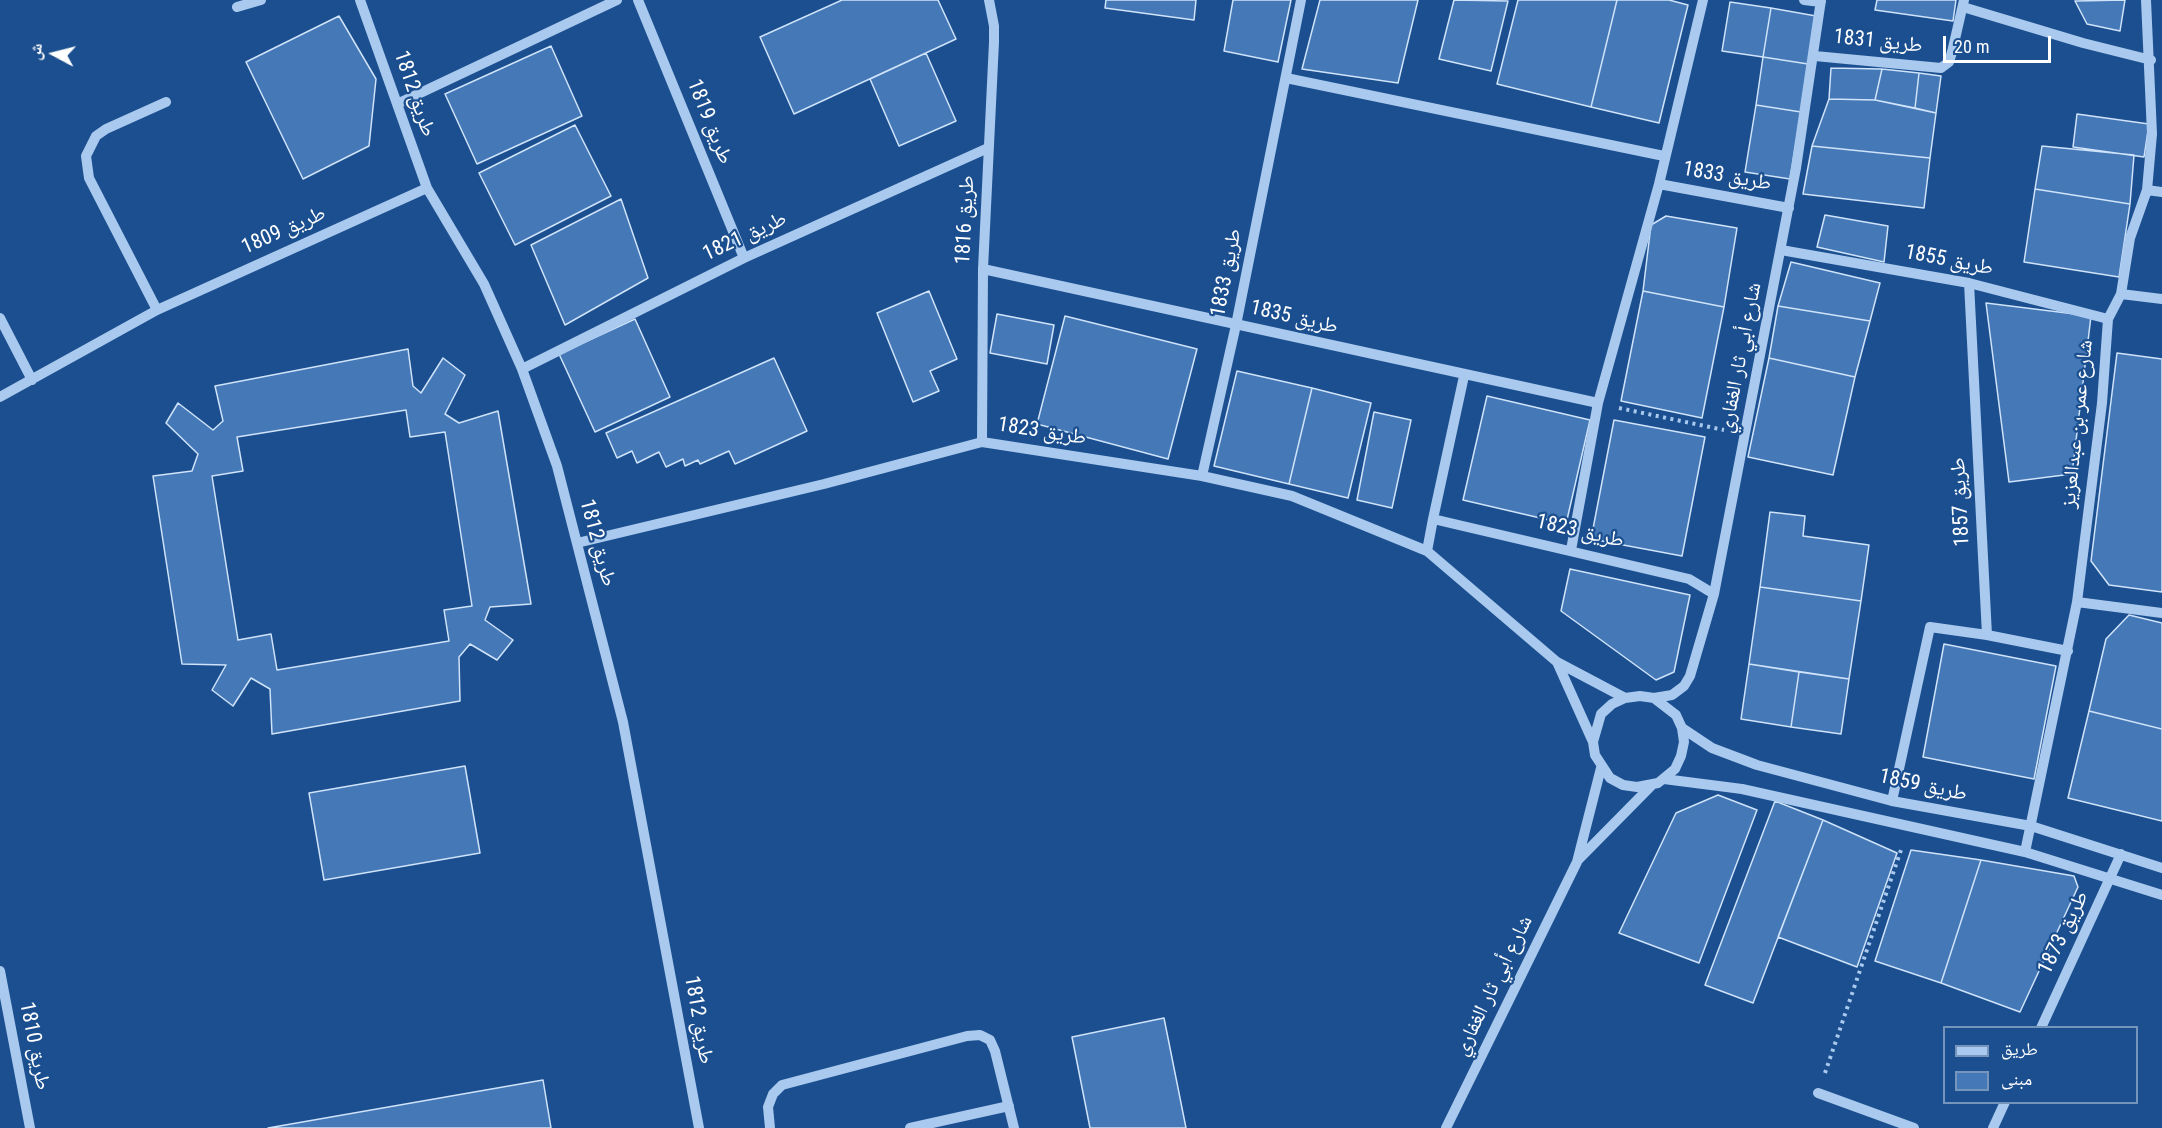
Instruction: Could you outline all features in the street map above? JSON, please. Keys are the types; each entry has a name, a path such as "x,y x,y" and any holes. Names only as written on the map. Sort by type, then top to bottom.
{"street":[{"path":"237,7 261,0"},
{"name":"طريق 1812","path":"360,0 427,188 484,284 522,369 557,466 623,722 699,1128"},
{"path":"397,104 617,0"},
{"name":"طريق 1819","path":"638,0 744,258"},
{"name":"طريق 1816","path":"982,442 983,269 994,26 989,0"},
{"name":"طريق 1833","path":"1202,476 1236,325 1301,0"},
{"path":"1571,550 1598,403 1659,184 1703,0"},
{"name":"طريق 1831","path":"1804,0 1821,1"},
{"name":"شارع عمر بن عبدالعزيز","path":"2025,852 2077,602 2102,403 2108,319 2121,294 2130,238 2147,190 2152,134 2151,60 2146,0"},
{"name":"شارع أبي ثار الغفاري","path":"1654,698 1672,695 1684,686 1690,676 1714,594 1747,435 1789,208 1815,56 1821,1"},
{"name":"طريق 1831","path":"1815,56 1941,68 1949,62 1964,3 2083,43 2151,60"},
{"name":"طريق 1833","path":"1286,78 1664,156"},
{"path":"157,310 89,178 86,156 96,136 106,129 166,102"},
{"name":"طريق 1821","path":"522,369 744,258 988,148"},
{"name":"طريق 1833","path":"1659,184 1789,208"},
{"name":"طريق 1809","path":"0,397 157,310 427,188"},
{"path":"2147,190 2162,192"},
{"name":"طريق 1855","path":"1781,250 1969,283 2108,319"},
{"name":"طريق 1835","path":"983,269 1464,376 1598,403"},
{"name":"طريق 1857","path":"1969,283 1987,635"},
{"path":"2121,294 2162,299"},
{"path":"0,318 32,380"},
{"path":"1427,551 1464,376"},
{"name":"طريق 1823","path":"577,543 824,484 982,442 1202,476 1292,496 1427,551 1557,662 1625,698"},
{"name":"طريق 1823","path":"1433,519 1689,579 1714,594"},
{"path":"2077,602 2162,613"},
{"path":"1892,801 1930,627 1987,635 2068,651"},
{"path":"1557,662 1593,742 1595,755 1601,768 1610,778 1623,785 1651,786 1664,779 1675,769 1682,756 1684,742 1682,728 1676,715 1654,698 1640,696 1625,698 1612,704 1601,714 1595,728 1593,742"},
{"name":"طريق 1859","path":"1682,728 1712,748 1757,765 1892,801 2031,826 2162,868"},
{"name":"شارع أبي ثار الغفاري","path":"1446,1128 1577,862 1601,768"},
{"name":"طريق 1859","path":"1664,779 1742,789 2025,852 2162,895"},
{"name":"شارع أبي ثار الغفاري","path":"1577,862 1651,786"},
{"name":"طريق 1873","path":"2042,1026 2112,878 2121,854"},
{"name":"طريق 1810","path":"0,971 1,986 30,1128"},
{"path":"770,1128 768,1107 773,1094 782,1085 966,1036 980,1035 990,1040 995,1051 1014,1128"},
{"path":"1818,1093 1914,1128"},
{"path":"1993,1128 2004,1104"},
{"path":"910,1128 1009,1106"}],"path":[{"path":"1598,403 1747,435"},
{"path":"1818,1093 1909,828"}],"building":[{"path":"842,0 938,0 956,39 794,114 760,37"},
{"path":"1106,0 1196,0 1194,20 1105,8"},
{"path":"1233,0 1291,0 1278,62 1224,51"},
{"path":"1320,0 1418,0 1398,83 1302,69"},
{"path":"1454,0 1508,1 1491,71 1439,59"},
{"path":"1518,0 1617,0 1591,107 1497,84"},
{"path":"1617,0 1669,0 1688,5 1659,123 1591,107"},
{"path":"1877,0 1956,0 1953,21 1875,10"},
{"path":"2125,0 2120,31 2087,24 2075,1"},
{"path":"1730,2 1771,8 1763,57 1722,51"},
{"path":"1771,8 1816,16 1808,64 1763,57"},
{"path":"339,16 376,79 369,146 303,179 246,62"},
{"path":"551,46 582,116 477,164 445,94"},
{"path":"926,53 956,121 899,146 870,79"},
{"path":"1763,57 1808,64 1801,112 1756,105"},
{"path":"1831,68 1882,69 1875,100 1829,99"},
{"path":"1882,69 1919,73 1915,108 1875,100"},
{"path":"1919,73 1941,76 1936,113 1915,108"},
{"path":"1829,99 1875,100 1936,113 1930,158 1812,146"},
{"path":"1756,105 1801,112 1790,179 1745,172"},
{"path":"2077,114 2149,124 2144,157 2073,147"},
{"path":"575,125 611,196 515,245 479,173"},
{"path":"1812,146 1930,158 1924,208 1803,194"},
{"path":"2042,146 2134,155 2130,204 2035,189"},
{"path":"2035,189 2130,204 2119,277 2024,262"},
{"path":"621,199 648,278 565,325 531,245"},
{"path":"1825,215 1888,226 1884,262 1817,247"},
{"path":"1666,216 1737,228 1724,307 1643,291 1651,225"},
{"path":"1791,262 1880,283 1870,321 1778,306"},
{"path":"929,291 957,359 930,371 939,391 913,402 877,313"},
{"path":"1643,291 1724,307 1702,418 1621,401"},
{"path":"1986,303 2091,316 2072,474 2009,482"},
{"path":"1778,306 1870,321 1855,377 1769,358"},
{"path":"997,314 1054,325 1047,364 990,353"},
{"path":"1065,316 1197,349 1168,459 1037,424"},
{"path":"635,319 670,397 595,432 559,354"},
{"path":"408,349 413,386 421,393 443,358 465,375 445,414 459,423 498,411 531,604 490,607 485,620 513,640 497,660 470,644 459,657 460,701 272,734 270,689 251,678 233,706 212,690 226,665 182,664 153,476 192,471 198,454 166,423 178,403 213,430 223,421 215,386","holes":["406,410 410,437 445,432 472,606 444,610 449,641 277,670 271,634 238,640 212,476 243,471 237,437"]},
{"path":"2117,353 2162,359 2162,592 2109,585 2091,561"},
{"path":"774,358 807,431 735,464 729,451 700,464 698,460 685,466 683,459 666,467 659,452 637,463 632,451 617,458 606,433"},
{"path":"1769,358 1855,377 1833,475 1748,457"},
{"path":"1237,371 1312,388 1289,484 1214,466"},
{"path":"1312,388 1371,403 1348,498 1289,484"},
{"path":"1487,396 1590,420 1566,524 1463,500"},
{"path":"1374,412 1411,420 1392,508 1357,500"},
{"path":"1614,420 1705,437 1682,556 1591,539"},
{"path":"1770,512 1805,516 1803,536 1869,545 1861,601 1760,587"},
{"path":"1570,569 1690,595 1674,672 1656,680 1561,611"},
{"path":"1760,587 1861,601 1849,679 1749,664"},
{"path":"2129,615 2162,623 2162,729 2089,711 2106,639"},
{"path":"1944,644 2056,666 2034,779 1923,757"},
{"path":"1749,664 1799,672 1791,727 1741,719"},
{"path":"1799,672 1849,679 1841,734 1791,727"},
{"path":"2089,711 2162,729 2162,821 2068,798"},
{"path":"465,766 480,853 324,880 309,793"},
{"path":"1718,795 1757,810 1699,963 1619,933 1676,813"},
{"path":"1775,801 1823,820 1753,1003 1705,985"},
{"path":"1823,820 1897,853 1857,967 1778,937"},
{"path":"1911,850 1981,860 1941,983 1875,961"},
{"path":"1981,860 2074,876 2078,887 2020,1012 1941,983"},
{"path":"1164,1018 1186,1128 1090,1128 1072,1037"},
{"path":"543,1080 551,1128 268,1128"}]}
